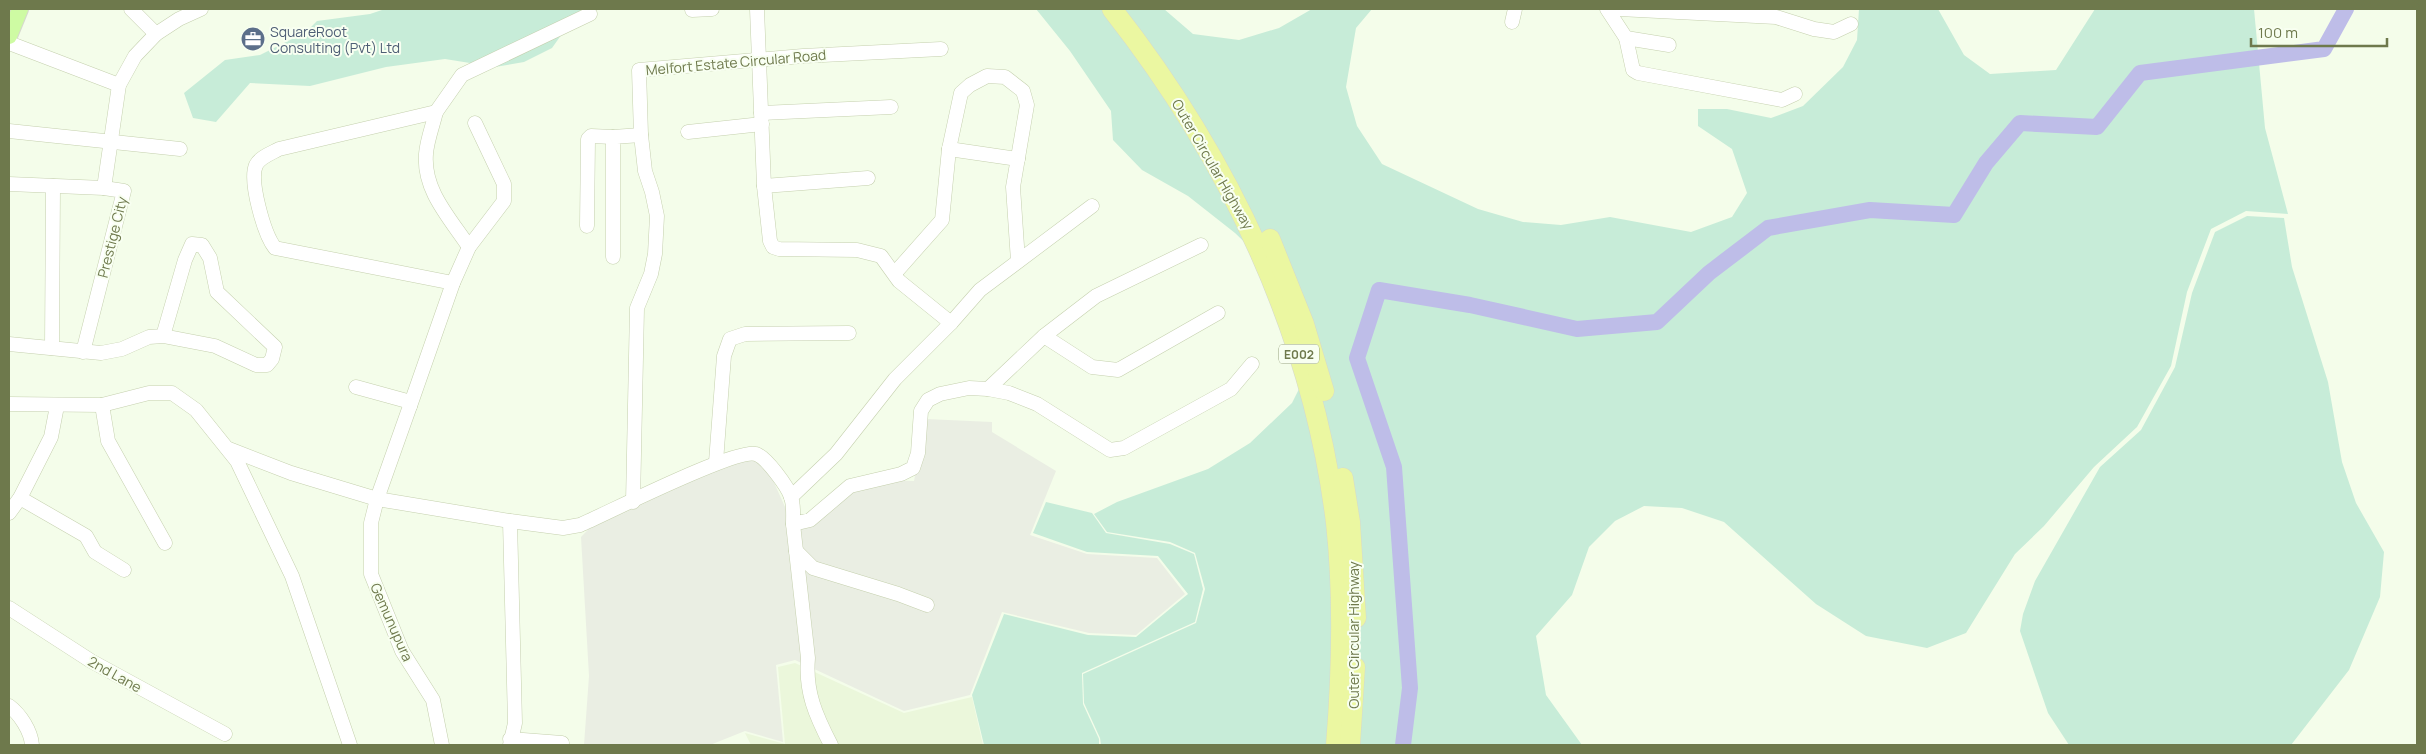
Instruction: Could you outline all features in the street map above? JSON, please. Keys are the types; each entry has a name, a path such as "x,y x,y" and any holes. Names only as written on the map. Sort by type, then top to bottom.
{"highway":[{"name":"Outer Circular Highway","path":"1112,9 1177,100 1228,185 1258,245 1291,329 1303,366 1324,454 1336,523 1342,624 1336,745"},
{"name":"Outer Circular Highway","path":"1127,9 1206,122 1240,178 1266,229 1292,290 1317,363 1338,450 1351,539 1356,626 1350,745"}],"main road":[{"path":"9,36 15,13"}],"street":[{"path":"130,9 156,34"},
{"path":"104,188 119,85 135,56 156,34 179,19 201,9"},
{"path":"692,10 712,9"},
{"path":"757,9 764,186 770,241 773,247 779,249 857,250 881,256 899,281 951,324"},
{"path":"1607,9 1626,38 1634,70 1638,73 1782,100 1795,94"},
{"path":"1619,9 1776,17 1814,30 1834,32 1851,24"},
{"path":"469,247 430,188 425,171 426,151 436,112 462,75 590,14"},
{"path":"1626,38 1668,45"},
{"path":"9,43 119,85"},
{"name":"Melfort Estate Circular Road","path":"633,502 637,308 651,274 655,254 656,216 652,192 644,171 639,70 759,60 940,49"},
{"path":"895,273 942,220 949,149 961,93 970,85 987,76 1004,77 1023,91 1027,105 1013,187 1018,261"},
{"path":"688,132 761,119 891,107"},
{"path":"436,112 279,149 256,164 254,177 260,215 270,241 276,248 453,283"},
{"name":"Gemunupura","path":"442,745 433,700 402,651 371,574 371,523 377,499 453,283 469,247 504,201 504,184 475,123"},
{"path":"9,131 180,149"},
{"path":"587,226 588,139 591,136 613,138 641,135"},
{"path":"613,138 613,257"},
{"path":"949,149 1018,159"},
{"path":"764,186 868,178"},
{"name":"Prestige City","path":"9,184 104,188 124,191 83,352"},
{"path":"52,348 53,186"},
{"path":"791,497 836,454 894,379 951,324 980,290 1092,206"},
{"path":"9,344 101,353 122,349 149,336 163,336 215,346 256,365 267,365 272,359 275,347 217,292 210,258 202,245 192,244 185,260 163,336"},
{"path":"988,388 1044,336 1096,296 1201,245"},
{"path":"1044,336 1092,367 1104,370 1118,370 1218,313"},
{"path":"716,462 724,356 730,339 745,334 849,333"},
{"path":"793,524 810,520 850,486 901,474 913,468 918,453 922,411 928,400 940,394 959,390 988,388 1009,393 1037,404 1110,450 1124,448 1231,389 1252,364"},
{"path":"356,387 407,402 410,406"},
{"path":"9,404 102,405 149,393 172,393 196,410 229,449 292,576 350,745"},
{"path":"102,405 108,441 165,543"},
{"path":"9,513 20,498 51,437 57,406"},
{"path":"229,449 291,473 377,499 563,528 580,525 716,462 746,453 755,453 765,457 791,497 808,658 807,670 813,710 831,745"},
{"path":"20,498 86,536 96,552 124,570"},
{"path":"510,521 515,713 515,723 510,742 562,743"},
{"path":"796,551 813,568 890,591 927,605"},
{"name":"2nd Lane","path":"9,608 91,661 225,734"},
{"path":"9,706 18,713 32,745"}],"shaded area":[{"path":"385,9 592,9 574,17 552,48 524,62 495,67 445,59 386,67 310,86 250,83 216,122 193,118 184,93 225,60 260,55 306,32 317,21 370,14"},
{"path":"1036,9 1164,9 1193,34 1239,40 1279,28 1312,9 1372,9 1356,28 1346,87 1357,126 1382,164 1478,209 1523,222 1561,225 1610,217 1691,232 1732,217 1747,193 1732,149 1698,126 1698,109 1727,109 1771,118 1803,106 1843,67 1857,40 1859,9 1938,9 1964,55 1990,74 2056,70 2095,9 2254,9 2265,128 2288,214 2246,211 2211,229 2187,292 2171,366 2137,427 2094,467 2044,526 2015,554 1966,633 1927,648 1866,636 1816,604 1724,522 1682,508 1644,506 1615,521 1589,547 1572,595 1536,636 1546,695 1582,745 1101,745 1100,738 1084,703 1083,674 1196,623 1205,589 1195,553 1170,542 1107,532 1094,514 1117,502 1208,469 1250,443 1292,403 1308,371 1288,284 1235,233 1188,196 1142,170 1113,140 1111,111 1070,51"},
{"path":"2247,216 2284,218 2292,267 2328,382 2342,462 2356,503 2384,552 2380,597 2349,670 2291,745 2069,745 2048,713 2020,631 2023,614 2035,581 2100,467 2141,430 2175,367 2192,293 2215,232"},
{"path":"926,419 992,422 992,432 1056,471 1030,535 1087,554 1157,558 1185,594 1136,635 1089,633 1002,612 970,695 904,711 795,660 776,665 783,742 745,731 710,745 584,745 589,676 581,537 604,513 719,467 755,458 772,478 794,527 803,527 819,522 848,489 878,480 914,481"},
{"path":"1046,502 1092,513 1106,533 1170,544 1194,554 1203,589 1195,622 1082,673 1083,704 1099,739 1099,745 984,745 972,695 1004,614 1088,635 1136,637 1188,594 1158,556 1087,552 1033,533"},
{"path":"795,663 904,713 972,697 983,745 751,745 745,733 785,744 778,667"}],"waterway":[{"path":"1403,745 1410,688 1394,467 1357,358 1379,290 1470,305 1577,329 1657,322 1709,273 1768,228 1870,210 1954,215 1986,163 2020,123 2097,127 2140,73 2324,49 2346,9"}],"place":[{"name":"SquareRoot Consulting (Pvt) Ltd","path":"253,39"}]}
